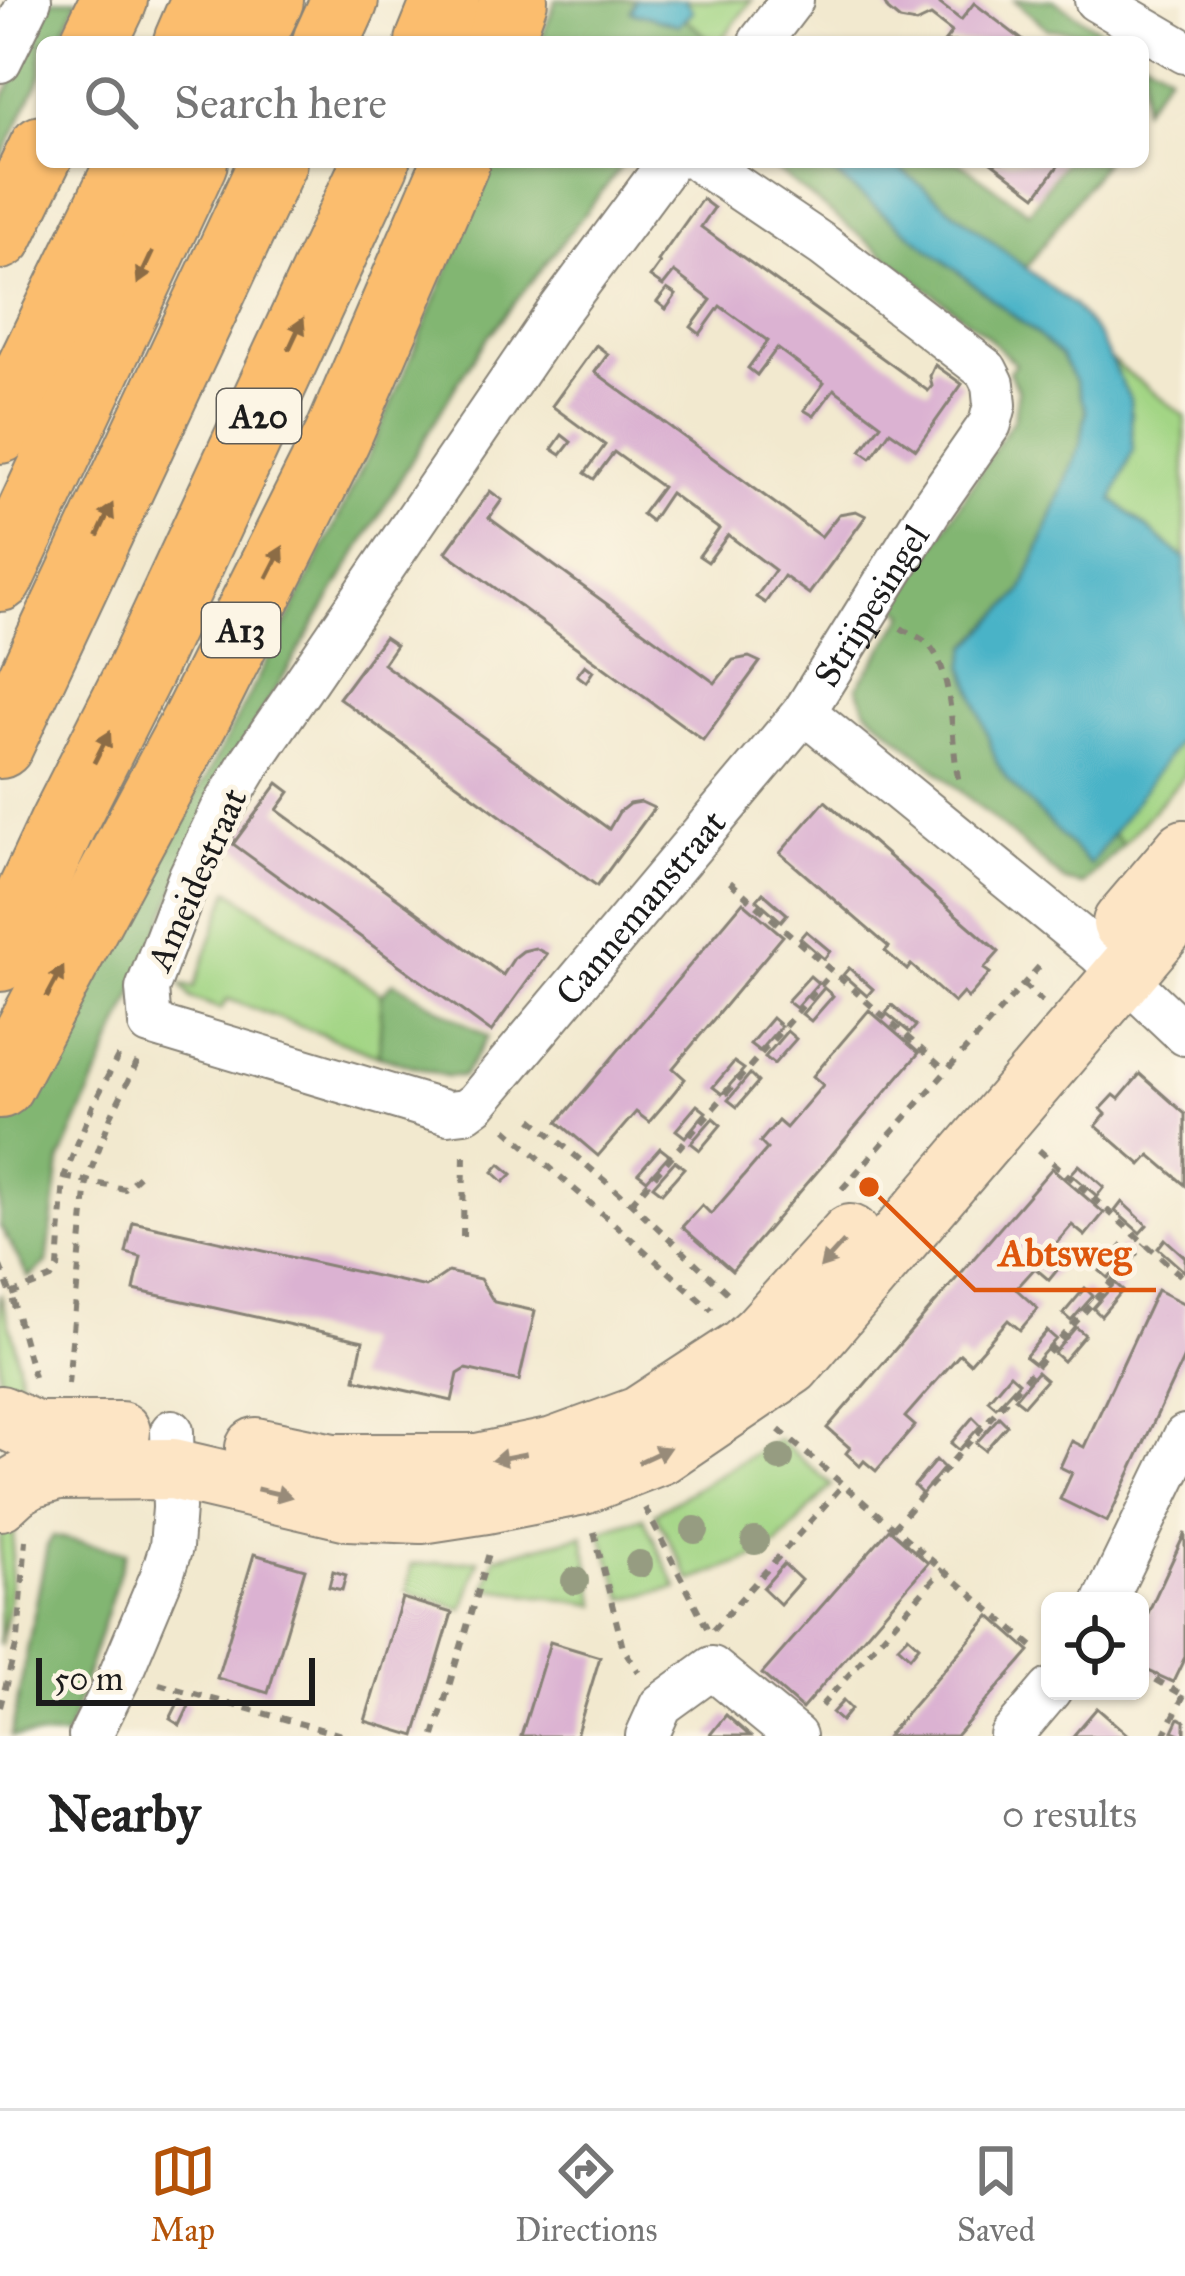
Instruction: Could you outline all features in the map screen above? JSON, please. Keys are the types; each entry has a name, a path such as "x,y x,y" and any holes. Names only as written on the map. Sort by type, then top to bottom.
{"highway":[{"path":"97,36 114,0"},
{"path":"190,36 205,0"},
{"path":"253,36 270,0"},
{"path":"329,36 345,0"},
{"path":"431,36 446,0"},
{"path":"501,36 514,0"},
{"path":"0,236 36,161"},
{"path":"0,430 127,168"},
{"path":"0,578 191,168"},
{"path":"0,745 270,168"},
{"name":"A20","path":"0,958 141,669 373,168"},
{"name":"A13","path":"0,1085 196,719 337,438 453,168"}],"street":[{"path":"0,61 30,0"},
{"path":"765,36 792,0"},
{"path":"1096,0 1185,52"},
{"name":"Ameidestraat","path":"470,1107 448,1113 150,1024 147,988 190,876 250,764 557,313 665,168"},
{"name":"Strijpesingel","path":"709,168 824,246 986,370 993,384 990,424 805,712 1097,953 1185,1034"},
{"name":"Cannemanstraat","path":"470,1107 805,712"},
{"path":"0,1416 34,1432 30,1470 57,1470 172,1450 333,1463 477,1464 554,1448 639,1417 752,1340 1185,850"},
{"path":"172,1450 349,1510 421,1513 583,1484 660,1454 791,1365 1097,953 1185,903"},
{"path":"1109,1592 1185,1436"},
{"path":"90,1736 121,1673 171,1547 172,1450"},
{"path":"654,1721 712,1668 795,1736"},
{"path":"1011,1736 1042,1700"}],"path":[{"path":"898,626 928,643 941,668 952,705 954,763 964,800"},
{"path":"730,883 945,1070"},
{"path":"837,1194 945,1070 1097,953"},
{"path":"631,1203 832,972"},
{"path":"11,1294 51,1278 58,1268 64,1177 93,1105 130,1033 150,1024"},
{"path":"0,1707 18,1639 30,1470 68,1393 87,1181 111,1116 147,1044 150,1024"},
{"path":"464,1237 470,1107"},
{"path":"470,1107 752,1340"},
{"path":"532,1119 740,1305 752,1340"},
{"path":"1030,1143 1185,1279"},
{"path":"64,1177 125,1189 142,1173"},
{"path":"893,1528 1145,1244"},
{"path":"779,1430 1041,1654"},
{"path":"636,1490 710,1633 843,1484"},
{"path":"595,1533 623,1648 654,1721"},
{"path":"434,1736 494,1534"},
{"path":"795,1736 943,1569"},
{"path":"121,1673 345,1736"},
{"path":"1149,1676 1184,1696 1164,1736"}],"green space":[{"path":"51,0 78,0 61,36 36,36 36,86 0,161 0,106"},
{"path":"556,0 635,0 631,11 678,25 685,19 706,36 542,36"},
{"path":"685,0 752,0 725,36 706,36 685,19 692,11"},
{"path":"1014,0 1053,0 1110,36 1086,36 1048,29"},
{"path":"1149,61 1168,73 1149,100"},
{"path":"489,168 620,168 461,377 214,794 60,1162 47,1263 29,1278 0,1226 0,1126 38,1046 57,1052 294,607 384,419"},
{"path":"774,168 827,168 1039,336 1061,356 1076,382 1086,411 1081,443 1022,592 968,646 996,761 1008,781 1089,864 1112,833 1123,844 1083,885 1065,881 866,709 857,687 906,614 896,606 1014,418 1018,391 1009,372 1015,364 985,334"},
{"path":"899,168 967,168 1029,212 1060,168 1100,168 1026,268"},
{"path":"1111,360 1185,416 1185,559 1113,500"},
{"path":"1185,732 1185,775 1123,844 1112,833"},
{"path":"229,890 382,994 379,1056 228,999 221,1009 191,998 181,984 194,988"},
{"path":"394,982 488,1037 463,1076 445,1076 379,1056 382,994"},
{"path":"0,1293 22,1390 11,1395 0,1387"},
{"path":"778,1439 832,1485 777,1545 691,1581 655,1513"},
{"path":"643,1517 677,1588 624,1599 600,1531"},
{"path":"15,1520 0,1646 0,1543 4,1521"},
{"path":"583,1535 597,1605 486,1588 495,1557"},
{"path":"53,1536 126,1552 67,1736 11,1736 47,1546"},
{"path":"479,1560 463,1609 407,1592 411,1565"}],"water":[{"path":"635,0 685,0 693,11 679,25 631,12"},
{"path":"827,168 899,168 1073,305 1099,337 1130,399 1133,450 1113,500 1185,559 1185,732 1090,865 1008,781 996,761 964,666 968,647 1022,592 1081,443 1086,411 1076,383 1061,356"}],"building":[{"path":"883,0 941,0 961,20 974,3 1017,36 949,36 952,32 931,16 916,23 900,20"},
{"path":"999,168 1057,168 1036,196"},
{"path":"702,199 714,208 701,227 928,391 935,365 962,384 916,449 890,431 871,458 861,451 881,424 834,389 814,416 804,410 824,383 777,348 757,375 748,368 768,341 720,306 700,334 691,327 711,300 674,272 663,286 650,277"},
{"path":"667,289 676,295 666,309 657,302"},
{"path":"596,345 608,354 595,372 821,537 839,514 856,511 866,516 809,594 784,576 765,603 756,597 775,570 728,535 708,562 699,556 719,529 670,493 651,521 642,514 662,487 614,452 594,479 585,473 605,445 552,406"},
{"path":"562,435 571,442 561,455 552,449"},
{"path":"490,491 502,500 489,518 715,683 733,660 749,657 760,662 703,740 446,552"},
{"path":"384,637 396,645 383,664 609,829 629,804 641,802 654,808 597,886 339,698"},
{"path":"585,665 593,671 586,682 577,675"},
{"path":"278,783 290,792 277,810 503,975 523,951 535,948 547,954 491,1032 233,844"},
{"path":"825,801 999,952 984,969 990,973 968,998 963,993 954,1003 911,965 907,970 885,951 889,947 780,853"},
{"path":"763,893 787,914 781,921 757,900"},
{"path":"743,902 783,936 673,1068 685,1079 667,1101 649,1122 636,1112 598,1156 558,1122"},
{"path":"806,931 830,951 824,959 800,938"},
{"path":"849,968 873,989 867,996 843,975"},
{"path":"810,976 818,983 796,1008 787,1001"},
{"path":"824,988 833,996 811,1021 802,1014"},
{"path":"892,1005 916,1026 910,1033 886,1013"},
{"path":"869,1010 919,1053 732,1271 682,1227 702,1205 711,1214 767,1149 760,1142 778,1121 786,1128 823,1085 813,1076"},
{"path":"772,1018 781,1026 759,1051 750,1044"},
{"path":"787,1031 796,1039 774,1064 765,1057"},
{"path":"734,1062 744,1069 722,1094 713,1087"},
{"path":"750,1074 758,1082 737,1107 728,1100"},
{"path":"1140,1074 1185,1114 1185,1185 1150,1155 1141,1165 1096,1126 1106,1114 1101,1109 1114,1095 1119,1099"},
{"path":"697,1105 706,1112 685,1137 676,1130"},
{"path":"713,1118 721,1125 700,1150 691,1143"},
{"path":"660,1148 669,1155 647,1180 638,1173"},
{"path":"675,1161 684,1168 662,1193 653,1186"},
{"path":"500,1164 512,1174 504,1182 493,1172"},
{"path":"1079,1165 1104,1187 1097,1196 1071,1174"},
{"path":"1052,1168 1104,1213 1085,1236 1072,1225 1054,1246 1067,1258 1049,1280 1035,1268 1016,1289 1038,1309 1020,1330 1008,1320 970,1363 960,1354 905,1417 915,1426 876,1471 864,1461 860,1466 846,1453 850,1448 827,1428"},
{"path":"1122,1202 1147,1225 1140,1233 1115,1211"},
{"path":"133,1222 426,1287 448,1272 480,1279 494,1302 535,1311 519,1381 466,1369 458,1374 452,1401 355,1379 363,1341 134,1290 141,1257 126,1253"},
{"path":"1165,1239 1185,1257 1185,1272 1158,1248"},
{"path":"1122,1245 1130,1253 1108,1278 1100,1271"},
{"path":"1115,1283 1123,1290 1101,1316 1093,1308"},
{"path":"1085,1288 1093,1296 1071,1321 1063,1314"},
{"path":"1157,1290 1185,1304 1185,1355 1107,1522 1060,1499 1072,1473 1060,1467 1072,1441 1084,1447"},
{"path":"1076,1327 1085,1335 1063,1361 1054,1353"},
{"path":"1047,1331 1056,1339 1034,1364 1025,1357"},
{"path":"1037,1372 1046,1380 1024,1405 1015,1398"},
{"path":"1010,1374 1019,1382 996,1407 988,1400"},
{"path":"973,1417 981,1425 959,1450 951,1443"},
{"path":"999,1417 1007,1425 985,1450 976,1443"},
{"path":"936,1460 944,1468 922,1494 914,1486"},
{"path":"889,1529 928,1563 802,1709 762,1674"},
{"path":"1185,1533 1185,1657 1173,1682 1149,1671 1149,1611"},
{"path":"254,1554 305,1569 268,1693 217,1678"},
{"path":"784,1564 801,1580 780,1604 763,1588"},
{"path":"333,1571 346,1575 342,1590 329,1587"},
{"path":"402,1598 452,1613 415,1736 365,1721"},
{"path":"990,1616 1030,1651 956,1736 887,1736"},
{"path":"908,1636 919,1646 910,1657 898,1646"},
{"path":"550,1642 600,1657 576,1736 521,1736"},
{"path":"180,1699 190,1704 180,1725 170,1719"},
{"path":"843,1701 851,1709 841,1721 832,1713"},
{"path":"1097,1708 1129,1736 1073,1736"},
{"path":"726,1715 750,1736 709,1736"},
{"path":"1179,1718 1185,1721 1185,1736 1173,1731"}],"place":[{"name":"Abtsweg","path":"869,1187"}]}
